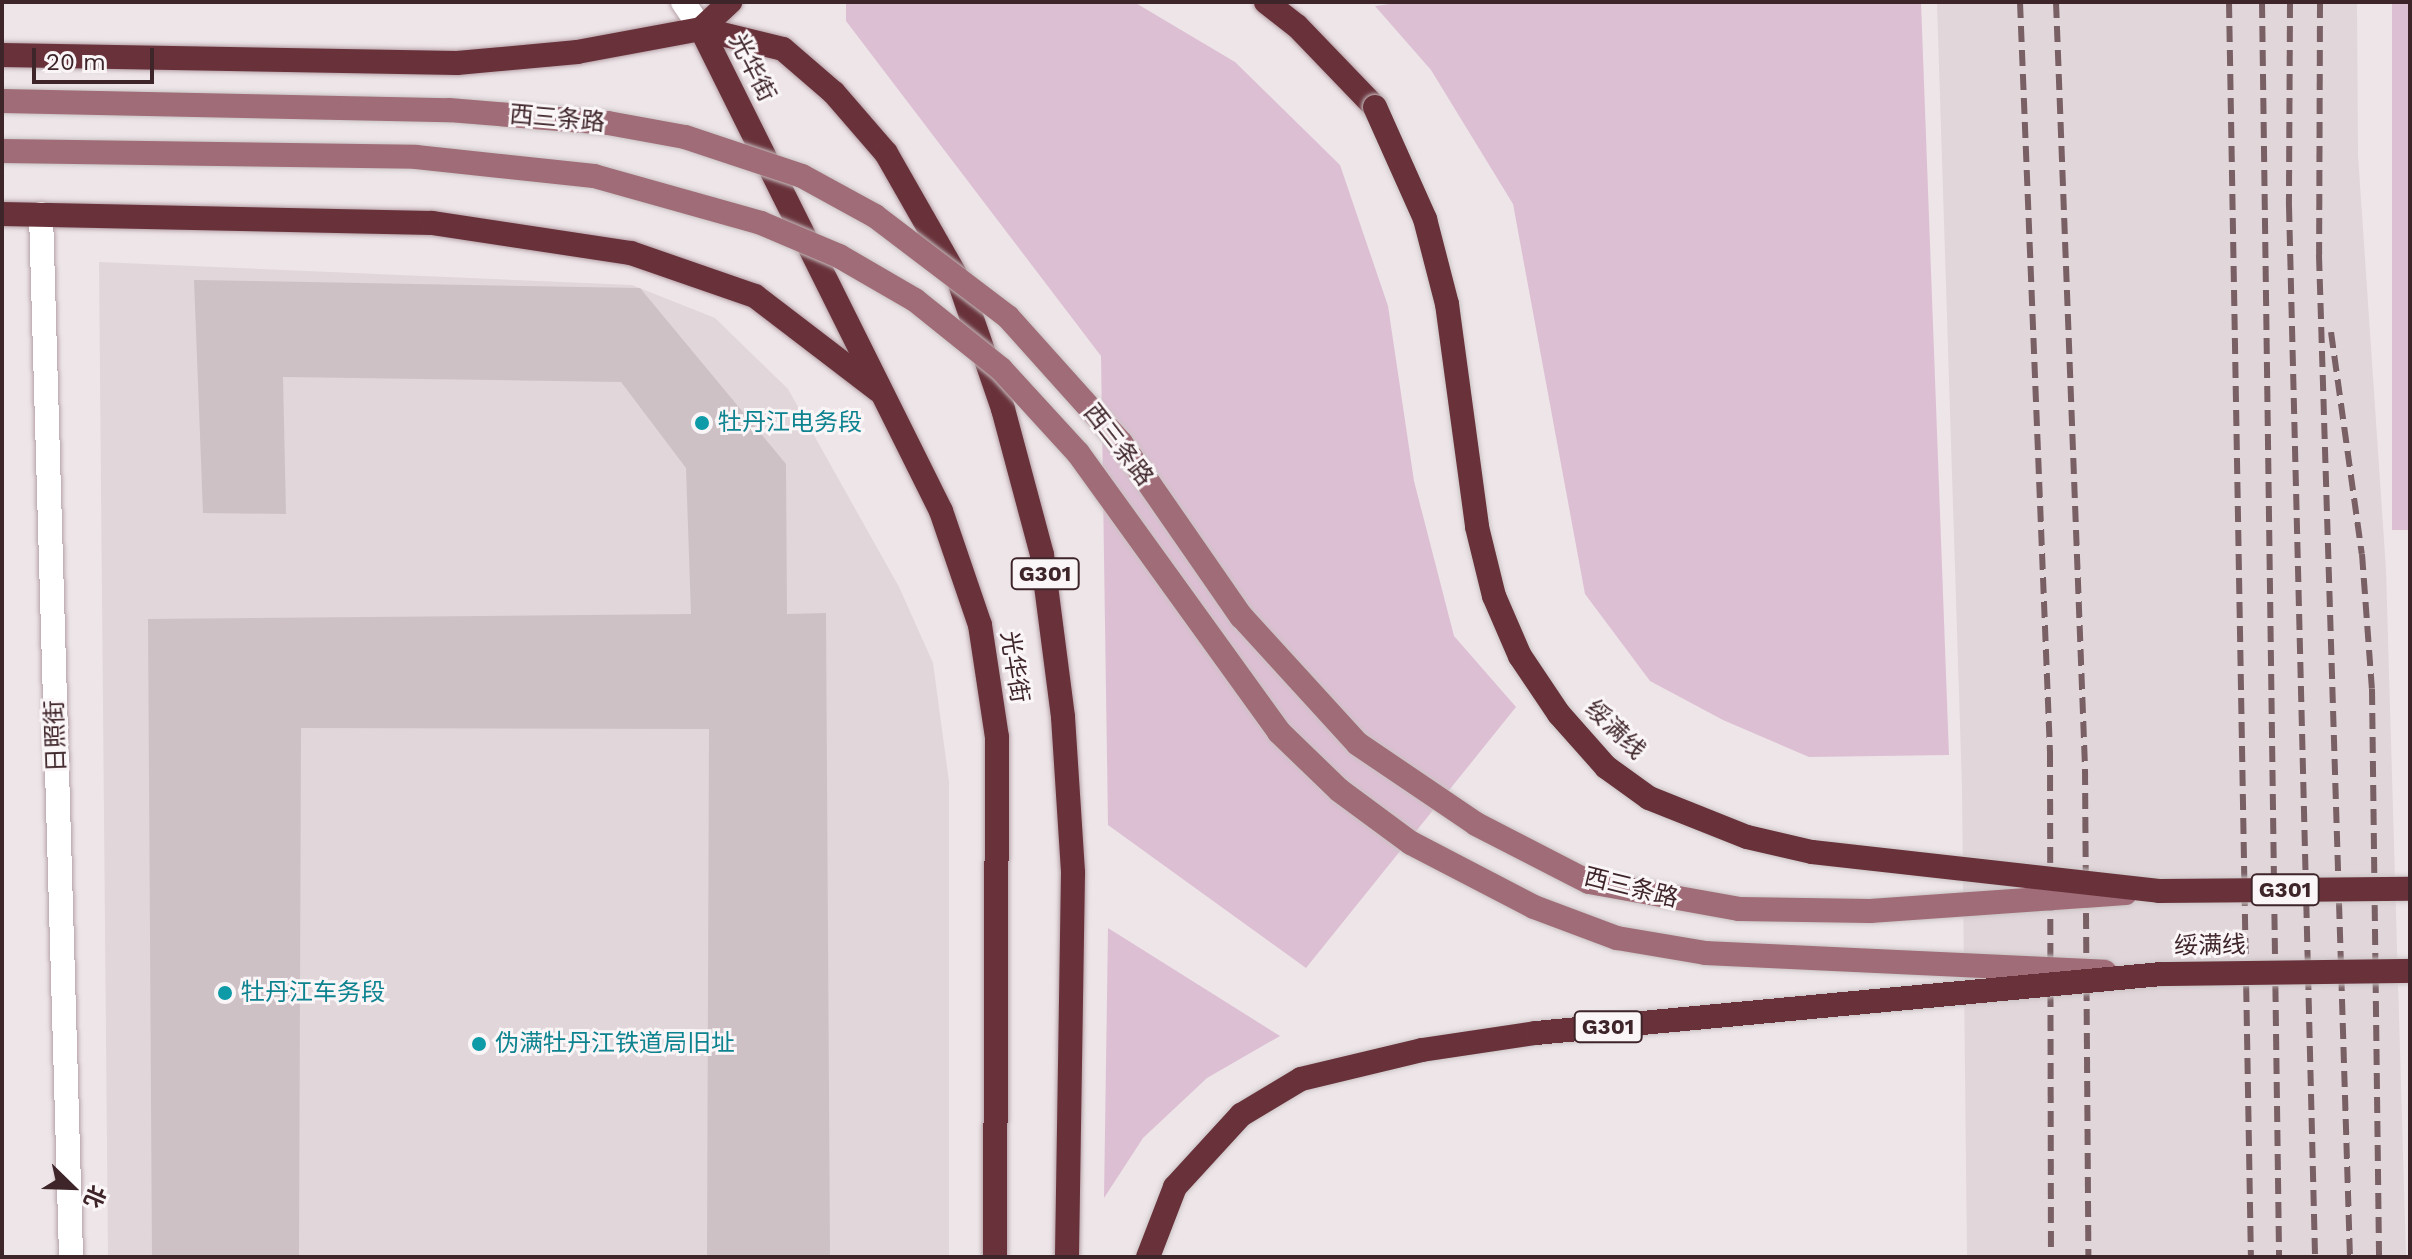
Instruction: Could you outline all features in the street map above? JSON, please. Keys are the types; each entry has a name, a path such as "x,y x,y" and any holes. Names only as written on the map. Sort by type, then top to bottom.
{"highway":[{"path":"2,55 457,63 577,52 701,29 730,2"},
{"name":"绥满线","path":"1266,2 1297,26 1375,107 1425,219 1447,304 1477,527 1494,596 1520,656 1559,714 1606,767 1661,803 1747,837 1812,852 2159,891 2410,889"},
{"name":"光华街","path":"701,29 941,511 980,625 997,737 995,1257"},
{"name":"光华街","path":"701,29 783,49 834,93 886,153 959,281 1003,409 1042,555 1064,732 1073,873 1067,1257"},
{"path":"2,214 432,223 631,253 755,296 884,395"},
{"name":"绥满线","path":"1148,1257 1175,1187 1241,1115 1301,1079 1422,1050 1536,1033 2161,974 2410,971"}],"main road":[{"name":"西三条路","path":"2,101 449,110 608,123 685,137 802,176 875,216 1008,317 1121,443 1241,616 1358,744 1476,824 1589,882 1739,909 1870,911 2159,891"},
{"name":"西三条路","path":"2,151 416,157 594,176 761,223 839,256 915,300 1001,369 1078,453 1279,732 1339,790 1411,843 1534,907 1617,938 1706,953 2161,974"}],"street":[{"path":"683,2 701,29"},
{"name":"日照街","path":"41,214 71,1257"}],"shaded area":[{"path":"846,2 1134,2 1235,62 1340,165 1388,306 1414,481 1454,636 1516,707 1306,968 1108,825 1101,356 846,21"},
{"path":"1405,2 1921,2 1949,755 1809,757 1723,720 1650,681 1585,594 1513,204 1431,70 1375,6"},
{"path":"1937,2 2357,2 2358,155 2386,570 2406,1257 1967,1257 1962,787"},
{"path":"2392,2 2410,2 2410,530 2392,530"},
{"path":"99,262 632,285 715,318 788,389 899,587 933,663 949,782 949,1257 108,1257"},
{"path":"1108,928 1280,1036 1207,1078 1143,1138 1104,1198"}],"building":[{"name":"牡丹江车务段","path":"194,280 640,288 786,464 787,614 826,613 830,1257 707,1257 709,729 301,728 299,1257 152,1257 148,619 691,614 686,468 621,382 283,377 286,514 203,513"}],"railway":[{"path":"2020,2 2050,751 2051,1257"},
{"path":"2056,2 2085,769 2088,1257"},
{"path":"2229,2 2251,1257"},
{"path":"2262,2 2279,1257"},
{"path":"2290,2 2289,206 2315,1257"},
{"path":"2320,2 2319,255 2350,1257"},
{"path":"2331,332 2362,554 2372,689 2379,1257"}],"place":[{"name":"牡丹江电务段","path":"702,423"},
{"name":"牡丹江车务段","path":"225,993"},
{"name":"伪满牡丹江铁道局旧址","path":"479,1044"}]}
